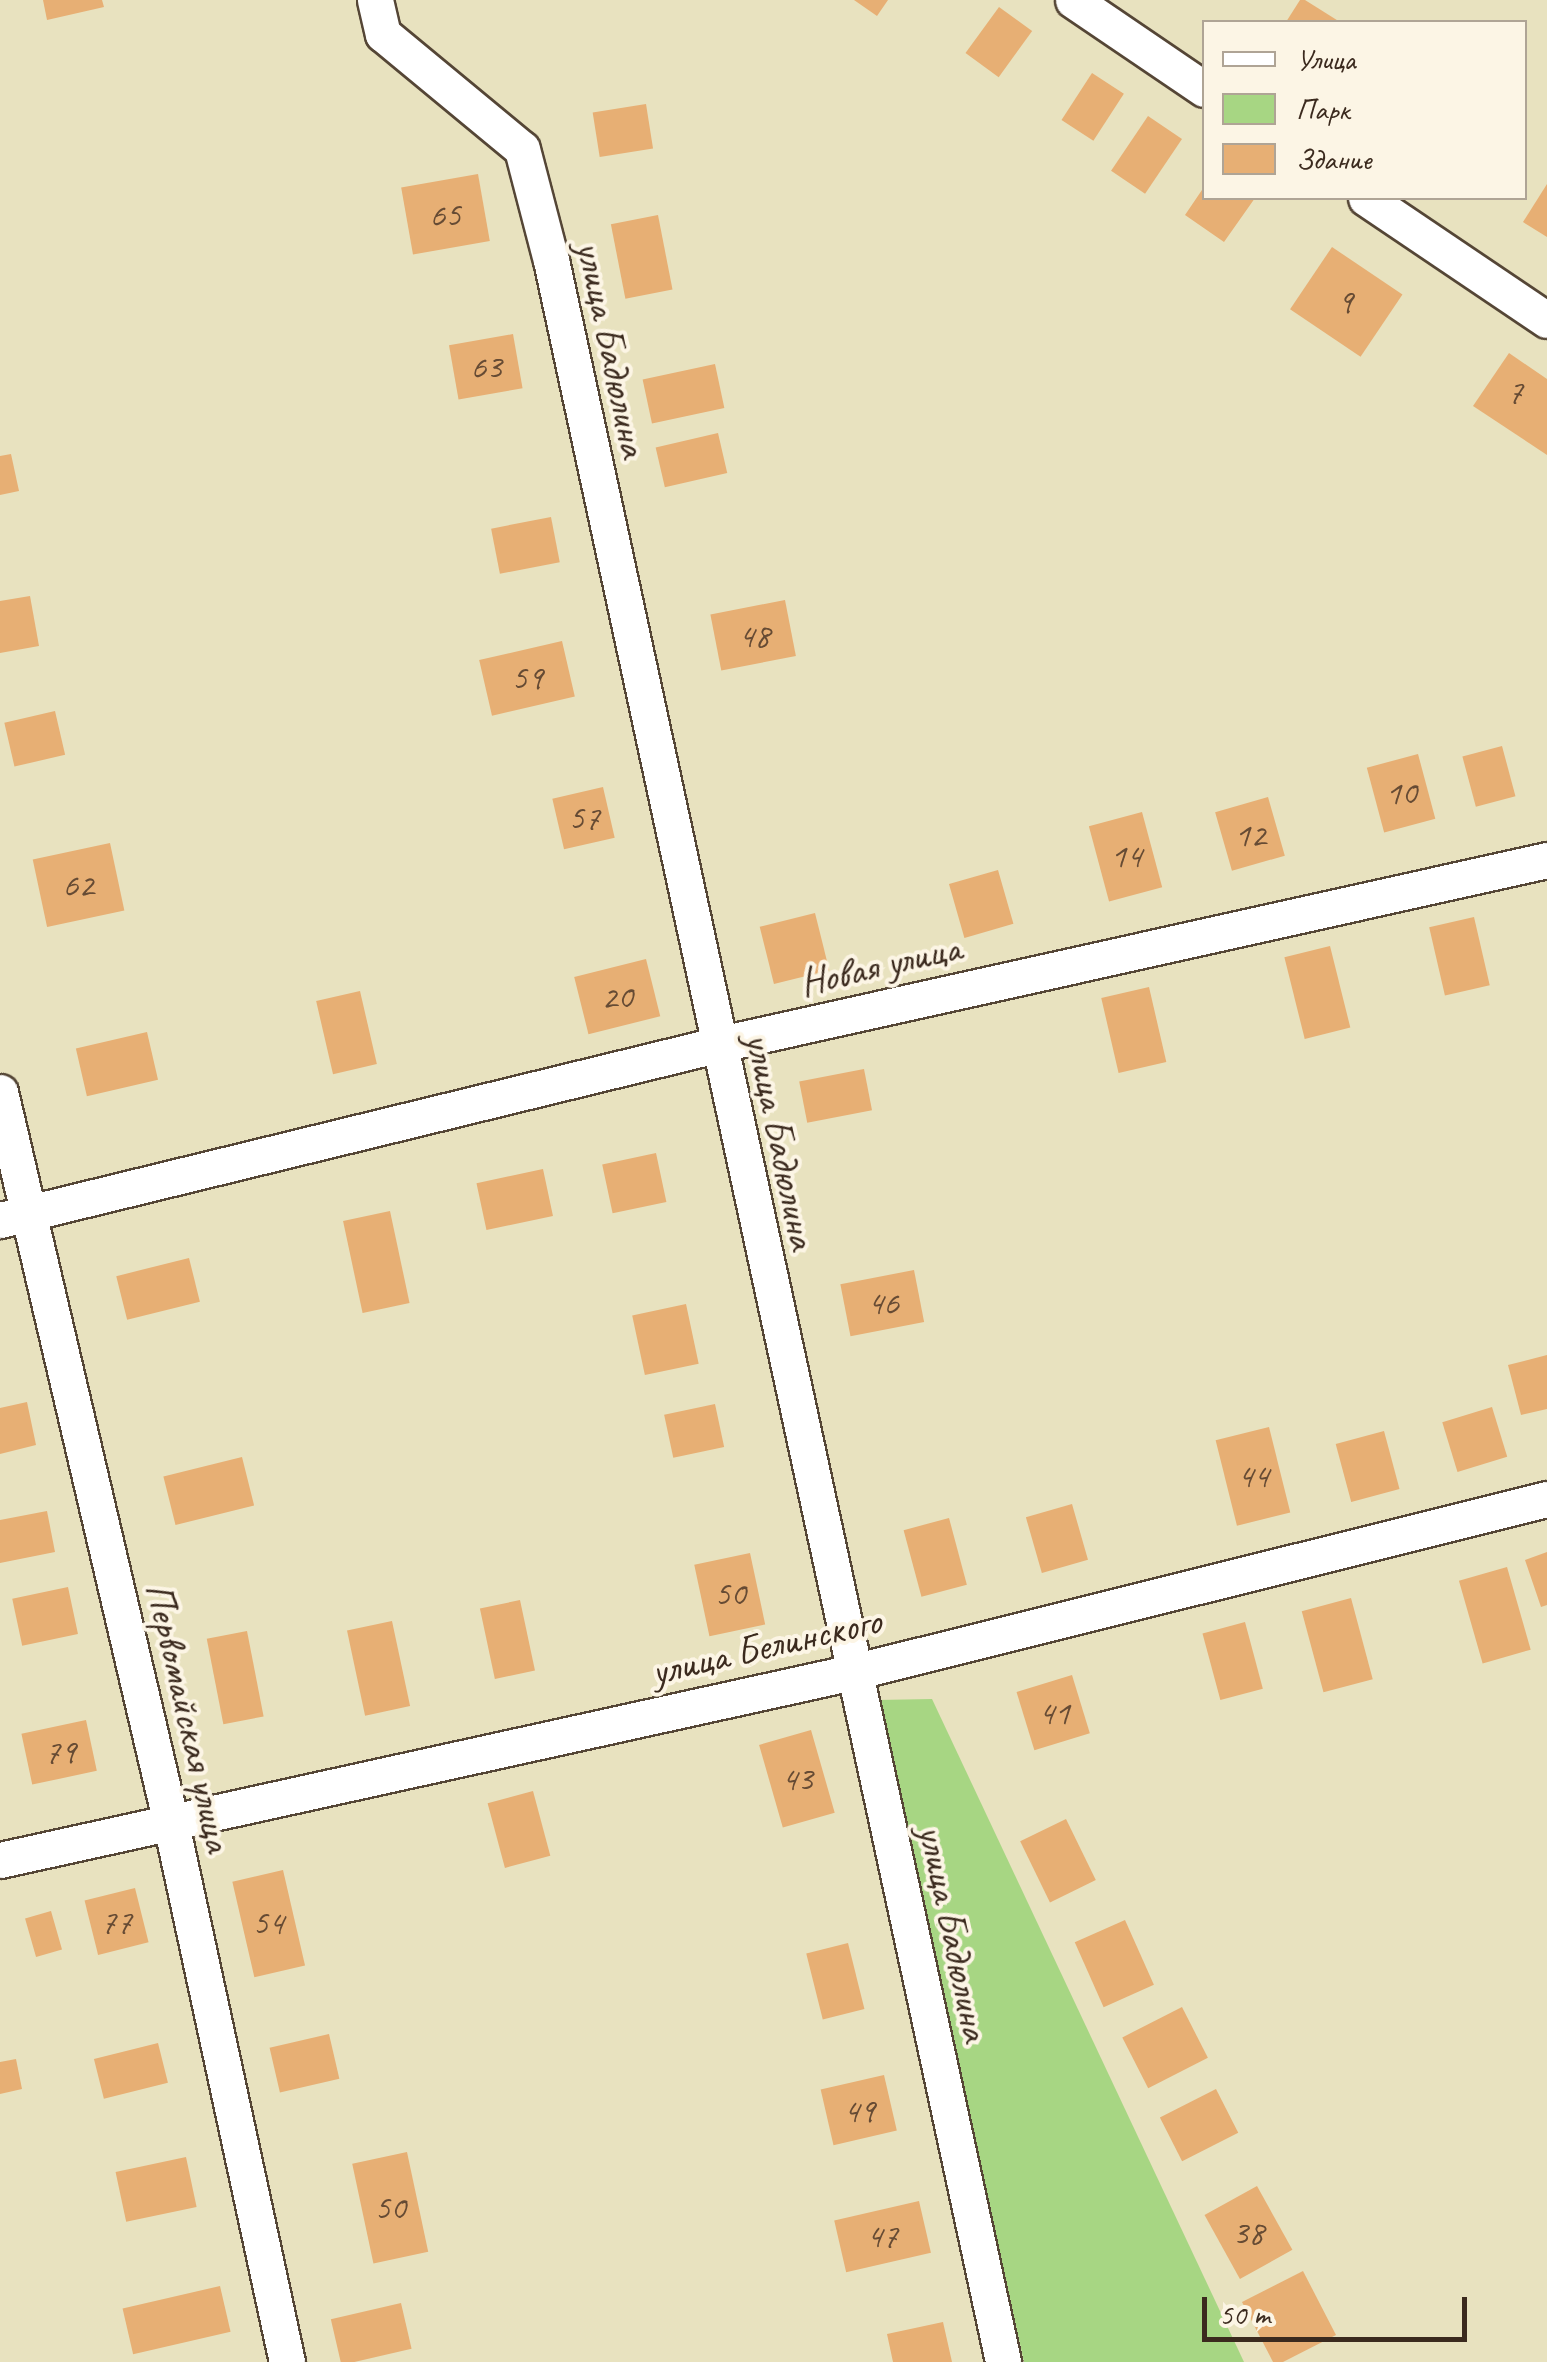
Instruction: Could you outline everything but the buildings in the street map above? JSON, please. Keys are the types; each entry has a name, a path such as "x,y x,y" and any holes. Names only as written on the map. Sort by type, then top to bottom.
{"street":[{"name":"улица Бадюлина","path":"375,0 383,34 522,148 551,260 716,1045 1004,2362"},
{"path":"1073,0 1202,88"},
{"path":"1369,200 1547,320"},
{"name":"Новая улица","path":"14,1216 716,1045 1547,860"},
{"name":"Первомайская улица","path":"0,1092 14,1216 170,1819 287,2362"},
{"name":"улица Белинского","path":"0,1860 170,1819 853,1672 1547,1499"}],"green space":[{"path":"932,1699 1244,2362 1024,2362 877,1700"}]}
